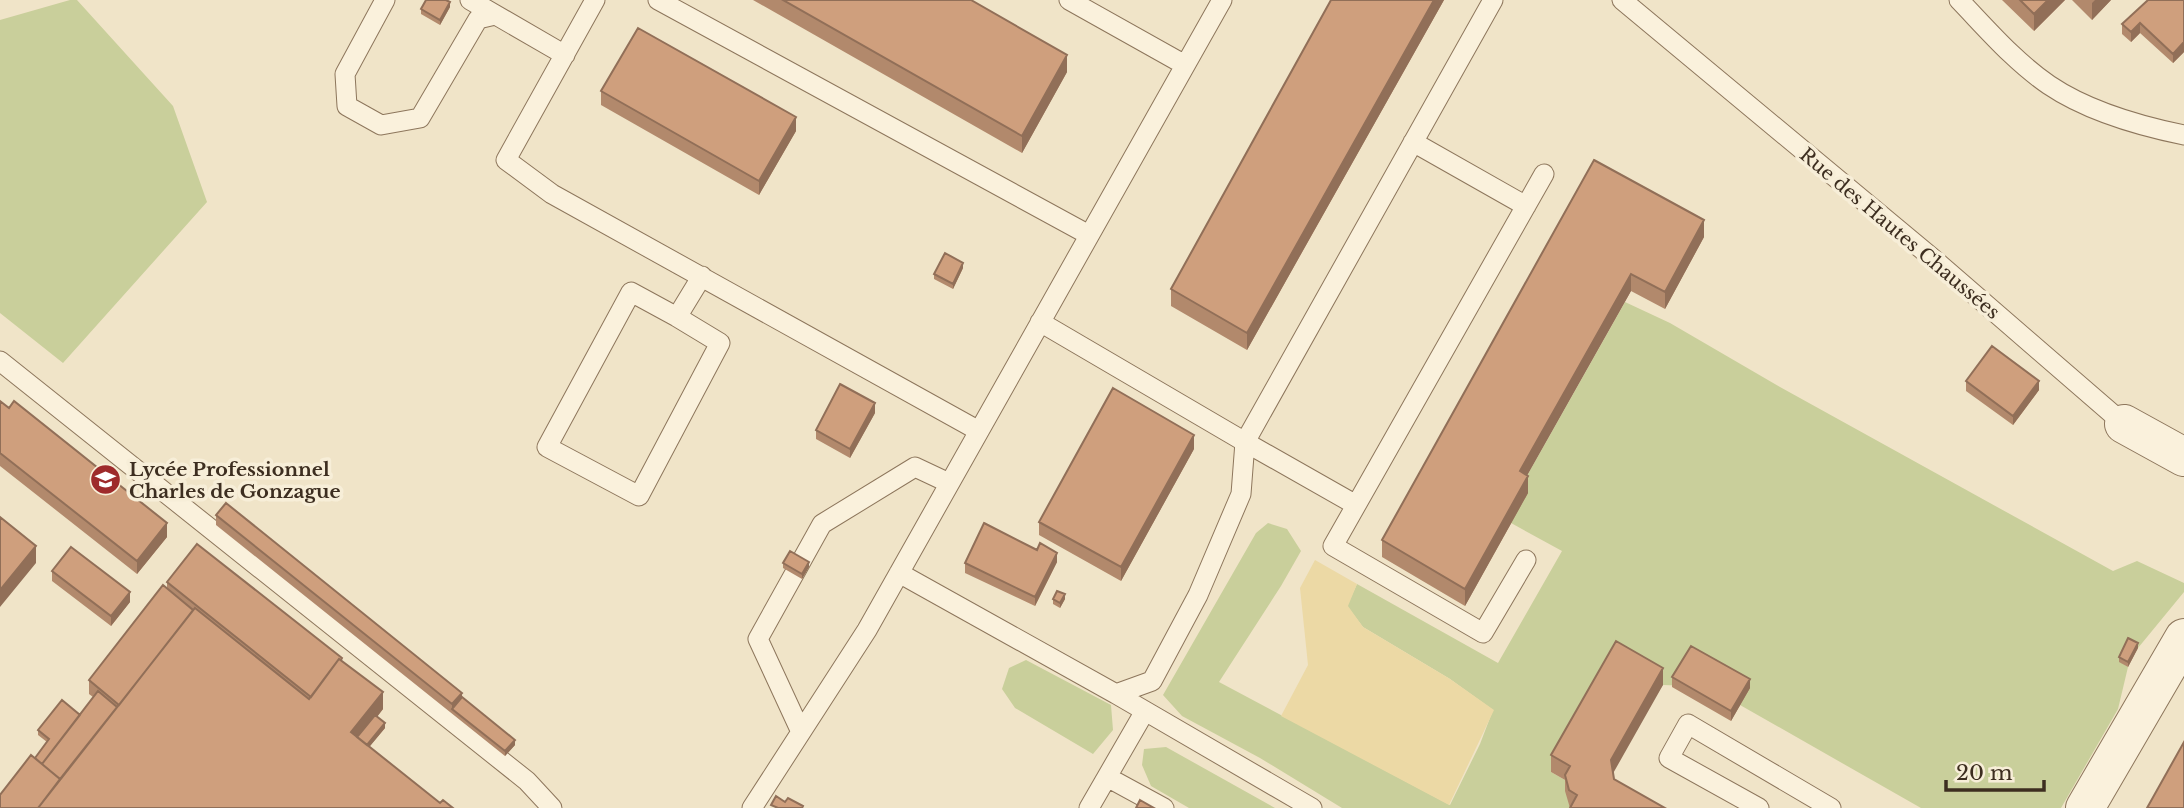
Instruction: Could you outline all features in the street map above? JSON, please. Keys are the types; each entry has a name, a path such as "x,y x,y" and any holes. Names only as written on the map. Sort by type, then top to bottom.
{"street":[{"name":"Rue des Hautes Chaussées","path":"2124,424 2184,457"},
{"path":"2085,808 2184,638"}],"lane":[{"path":"385,0 345,74 347,106 381,125 420,118 478,19 495,15"},
{"path":"470,0 565,55"},
{"path":"595,0 506,160 552,194 979,431"},
{"path":"658,0 1089,235"},
{"path":"1069,0 1185,65"},
{"path":"752,808 867,630 1222,0"},
{"path":"1116,694 1152,681 1198,595 1241,494 1245,442 1493,0"},
{"name":"Rue des Hautes Chaussées","path":"1622,0 1930,256 2124,424"},
{"path":"1959,0 2017,60 2050,86 2141,126 2184,135"},
{"path":"1413,142 1525,206"},
{"path":"1526,560 1483,633 1332,547 1544,174"},
{"path":"677,317 702,276"},
{"path":"631,292 677,317 720,343 639,496 547,447 631,292"},
{"path":"1040,322 1356,505"},
{"path":"0,361 527,781 552,808"},
{"path":"801,732 758,639 822,524 915,467 949,483"},
{"path":"899,573 1116,694 1312,808"},
{"path":"1089,808 1145,711"},
{"path":"1759,808 1669,758 1688,724 1831,808"},
{"path":"1107,777 1164,808"}],"green space":[{"path":"77,0 173,106 207,202 63,363 0,313 0,20"},
{"path":"1625,302 1670,323 1780,387 2113,571 2137,561 2184,583 2184,592 2138,648 2129,643 2119,661 2128,667 2118,709 2061,808 1921,808 1740,705 1749,688 1663,685 1551,772 1570,783 1571,808 1342,808 1260,758 1182,716 1163,695 1256,533 1268,523 1287,529 1301,551 1219,682 1450,805 1480,744 1493,710 1450,679 1363,627 1347,606 1357,584 1498,663 1562,551 1511,523 1527,493 1520,488"},
{"path":"1026,660 1111,705 1113,730 1093,754 1015,708 1002,689 1009,668"},
{"path":"1166,747 1275,808 1189,808 1151,786 1142,765 1144,749"}],"sand":[{"path":"1315,560 1357,584 1348,606 1363,627 1450,679 1494,710 1449,805 1281,716 1308,665 1300,588"}],"building":[{"path":"426,0 450,2 440,20 421,9"},
{"path":"783,0 971,0 1067,55 1022,136"},
{"path":"1331,0 1434,0 1247,333 1171,289"},
{"path":"2020,0 2048,0 2034,14"},
{"path":"2148,0 2184,0 2184,42 2173,54 2140,23 2131,32 2122,24"},
{"path":"638,28 796,117 759,181 601,91"},
{"path":"1594,160 1704,220 1665,292 1631,274 1520,471 1528,476 1465,589 1382,540"},
{"path":"945,253 963,263 953,284 934,274"},
{"path":"1992,346 2039,381 2013,416 1966,381"},
{"path":"840,384 875,403 850,449 816,430"},
{"path":"1113,388 1194,435 1121,567 1039,522"},
{"path":"0,401 9,408 14,401 167,523 137,561 0,453"},
{"path":"226,503 462,693 452,704 216,515"},
{"path":"0,517 36,546 0,590"},
{"path":"984,523 1037,550 1040,543 1057,553 1035,597 965,563"},
{"path":"197,544 342,658 311,697 167,582"},
{"path":"71,547 130,592 111,616 52,571"},
{"path":"790,551 809,562 802,574 783,563"},
{"path":"163,585 193,610 119,705 89,680"},
{"path":"1057,591 1065,594 1060,603 1053,599"},
{"path":"195,608 309,699 339,659 383,692 351,732 440,803 443,800 453,808 38,808"},
{"path":"2128,638 2138,643 2128,662 2119,657"},
{"path":"1616,641 1663,668 1611,760 1614,779 1665,808 1570,808 1577,795 1569,790 1565,775 1570,766 1551,755"},
{"path":"1691,646 1750,679 1731,711 1672,677"},
{"path":"98,691 117,707 60,779 42,764"},
{"path":"462,697 515,740 505,751 452,709"},
{"path":"62,700 80,715 42,764 35,758 49,739 38,730"},
{"path":"375,715 385,723 367,745 357,737"},
{"path":"2184,742 2184,808 2147,808"},
{"path":"31,755 60,779 38,808 0,808 0,795"},
{"path":"776,796 785,802 788,798 803,806 778,808 771,805"},
{"path":"1140,800 1154,808 1136,808"}],"place":[{"name":"Lycée Professionnel Charles de Gonzague","path":"106,480"}]}
